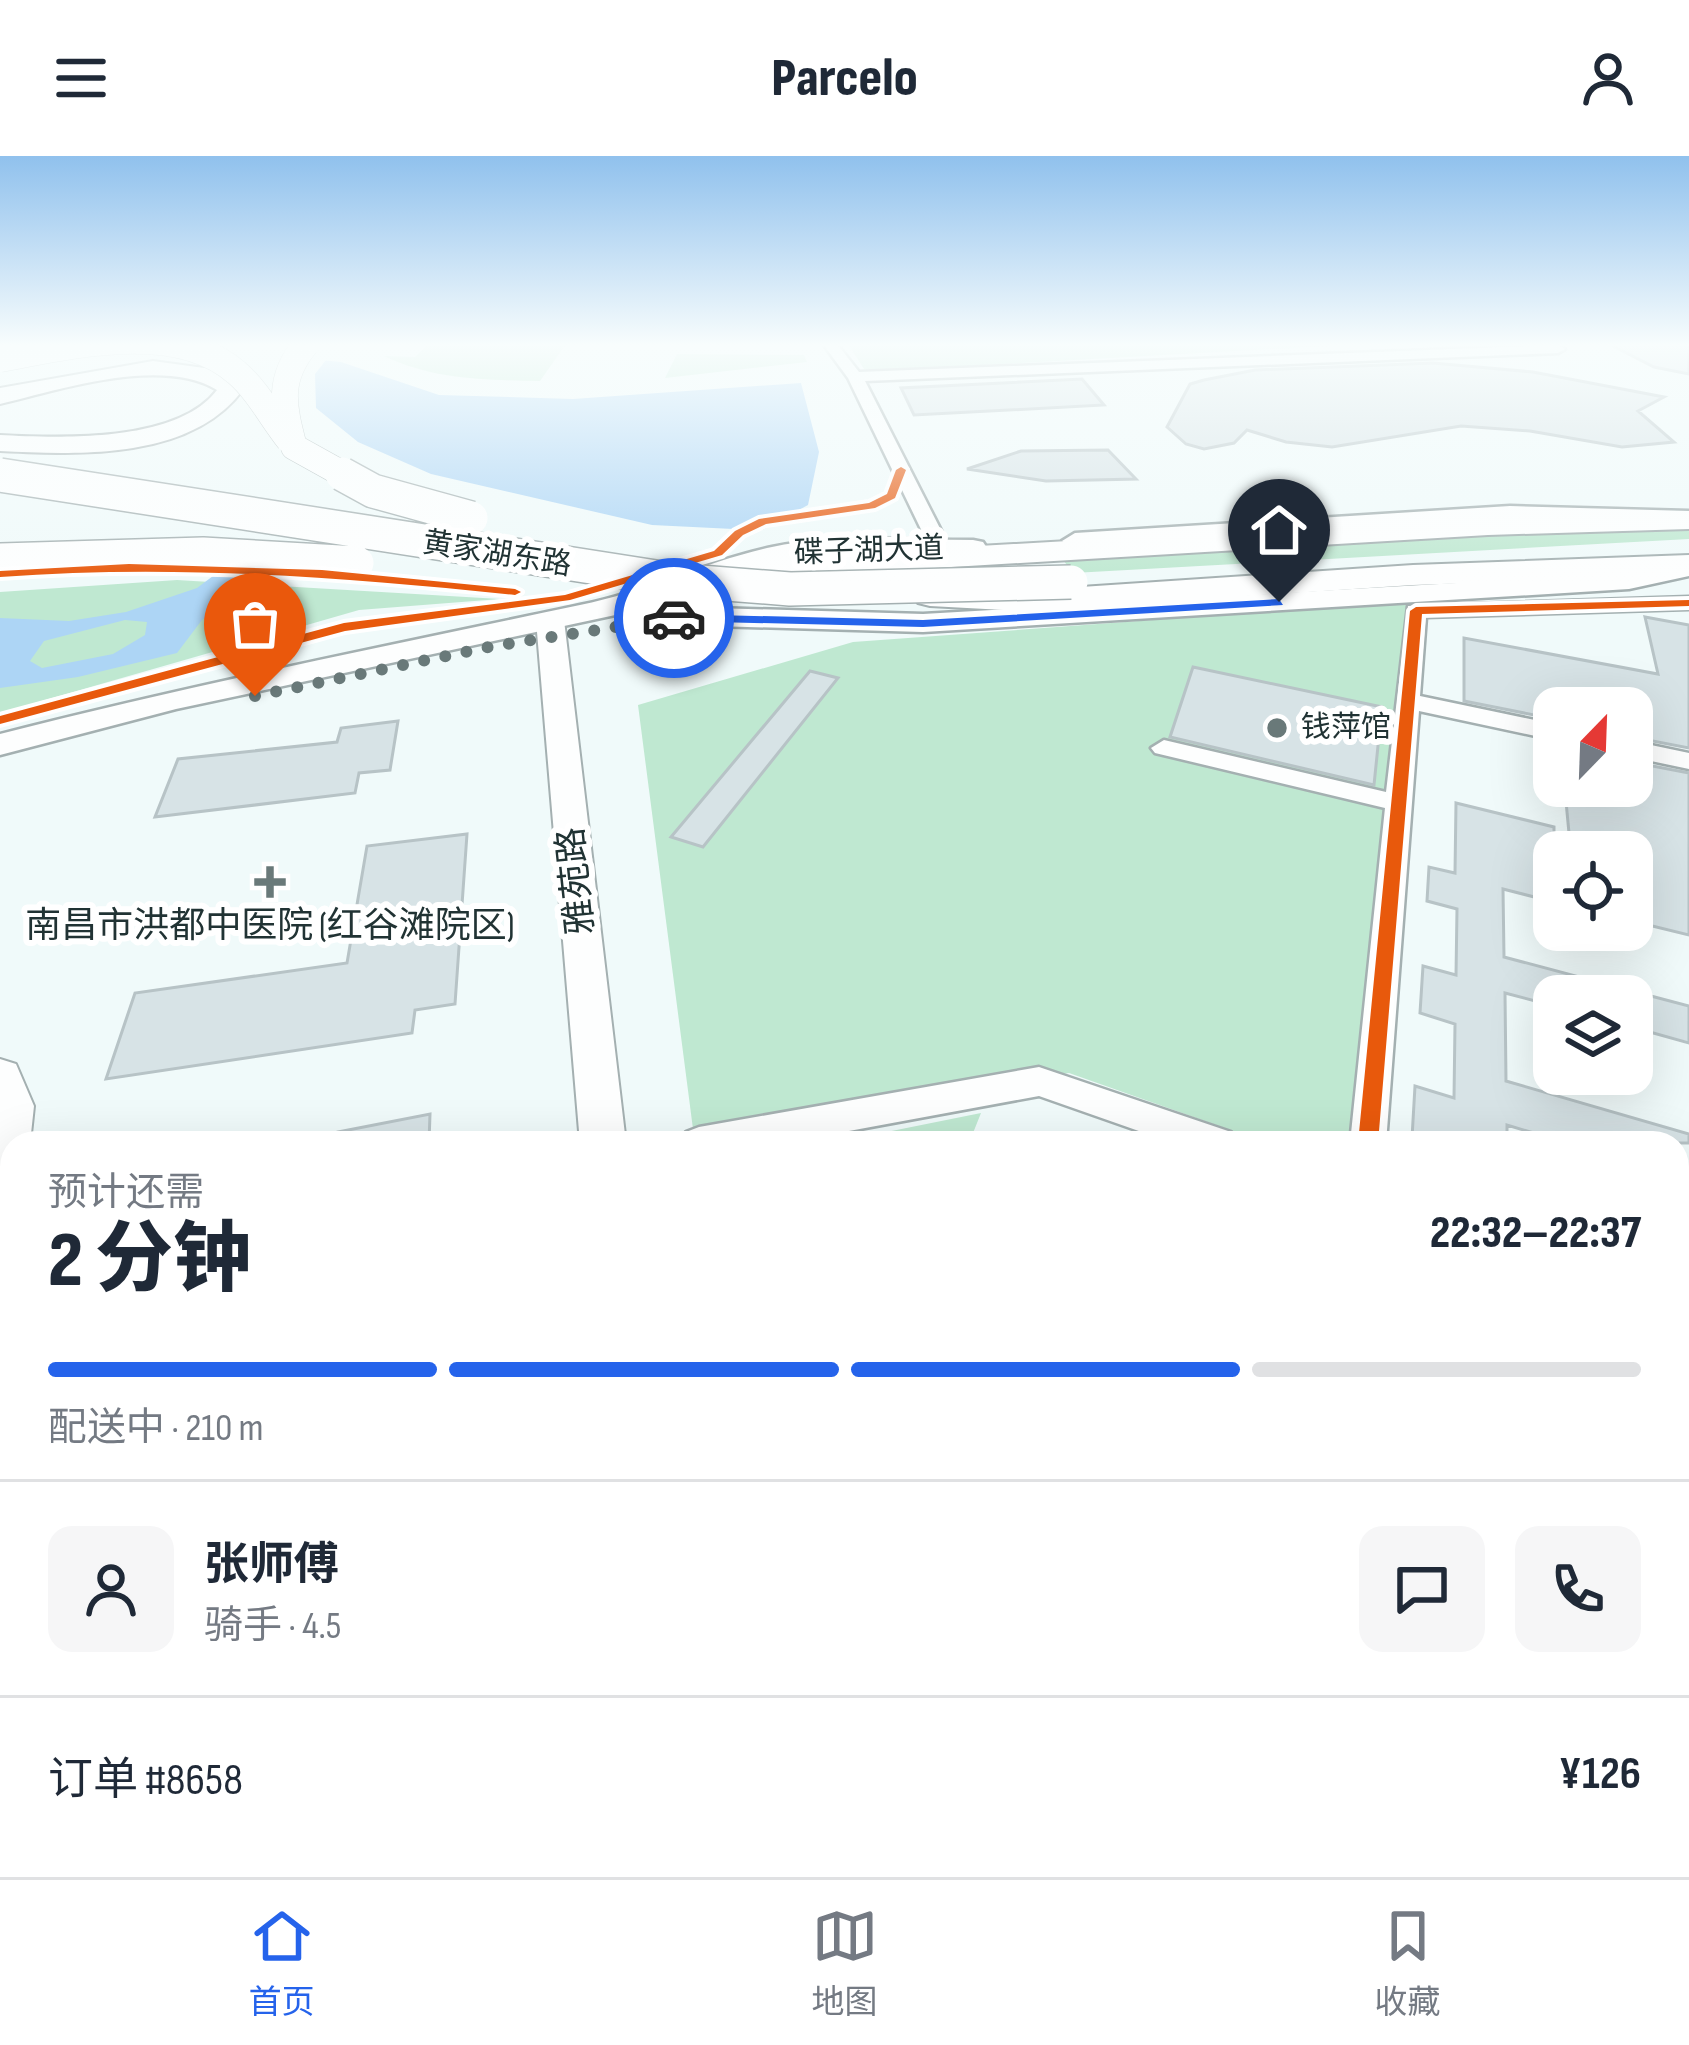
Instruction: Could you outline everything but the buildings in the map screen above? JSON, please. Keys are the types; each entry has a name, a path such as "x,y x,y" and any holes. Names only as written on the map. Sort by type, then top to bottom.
{"highway":[{"path":"0,443 102,442 186,424"},
{"path":"276,424 294,447 373,491 446,514 779,579 1021,601 1689,566"},
{"path":"288,424 294,447"},
{"name":"黄家湖东路","path":"0,455 779,579"},
{"name":"黄家湖东路","path":"0,475 579,568 779,579 1066,576"},
{"path":"0,560 203,554 328,560 623,588 1488,526 1689,520"}],"main road":[{"name":"碟子湖大道","path":"0,759 165,715 551,627 777,554 811,549 941,550 1510,514 1689,520"},
{"name":"碟子湖大道","path":"0,745 172,700 551,627 681,616 923,623 1629,581 1689,566"}],"street":[{"path":"879,424 941,550"},
{"path":"1369,1131 1417,611 1689,603"},
{"path":"1628,605 1633,634"},
{"name":"雅苑路","path":"551,627 602,1131"},
{"path":"1408,701 1533,728"},
{"path":"1164,748 1398,803"},
{"path":"1653,753 1689,761"},
{"path":"0,1077 11,1106 8,1131"},
{"path":"766,1131 1039,1082 1183,1131"}],"green space":[{"path":"1601,526 1689,526 1689,539 1073,573 1060,556"},
{"path":"177,580 500,599 359,610 0,713 0,592"},
{"path":"1413,601 1354,1131 1233,1131 1069,1073 693,1129 638,705 853,642"},
{"path":"981,1113 974,1131 892,1131"}],"water":[{"path":"269,424 812,424 819,452 808,505 733,546 319,532 243,579 230,600 202,620 177,653 78,677 0,688 0,618 69,621 126,612 197,588 273,531","holes":["125,620 147,622 145,635 113,654 42,668 30,661 44,641"]}],"pier":[{"path":"0,424 336,424 358,442 431,474 652,525 772,531 732,552 320,538 275,566 221,562 257,536 0,534"}],"cycle path":[{"path":"0,720 344,627 566,598 718,553 739,533 763,521 871,506 891,496 901,470"},
{"path":"0,574 193,567 322,573 515,592"},
{"path":"1369,1131 1416,611 1689,603"}],"way so far":[{"path":"255,696 552,635 674,618"}],"place":[{"name":"钱萍馆","path":"1277,728"},
{"name":"南昌市洪都中医院 (红谷滩院区)","path":"270,882"}],"route":[{"path":"674,618 923,623 1279,602"}]}
